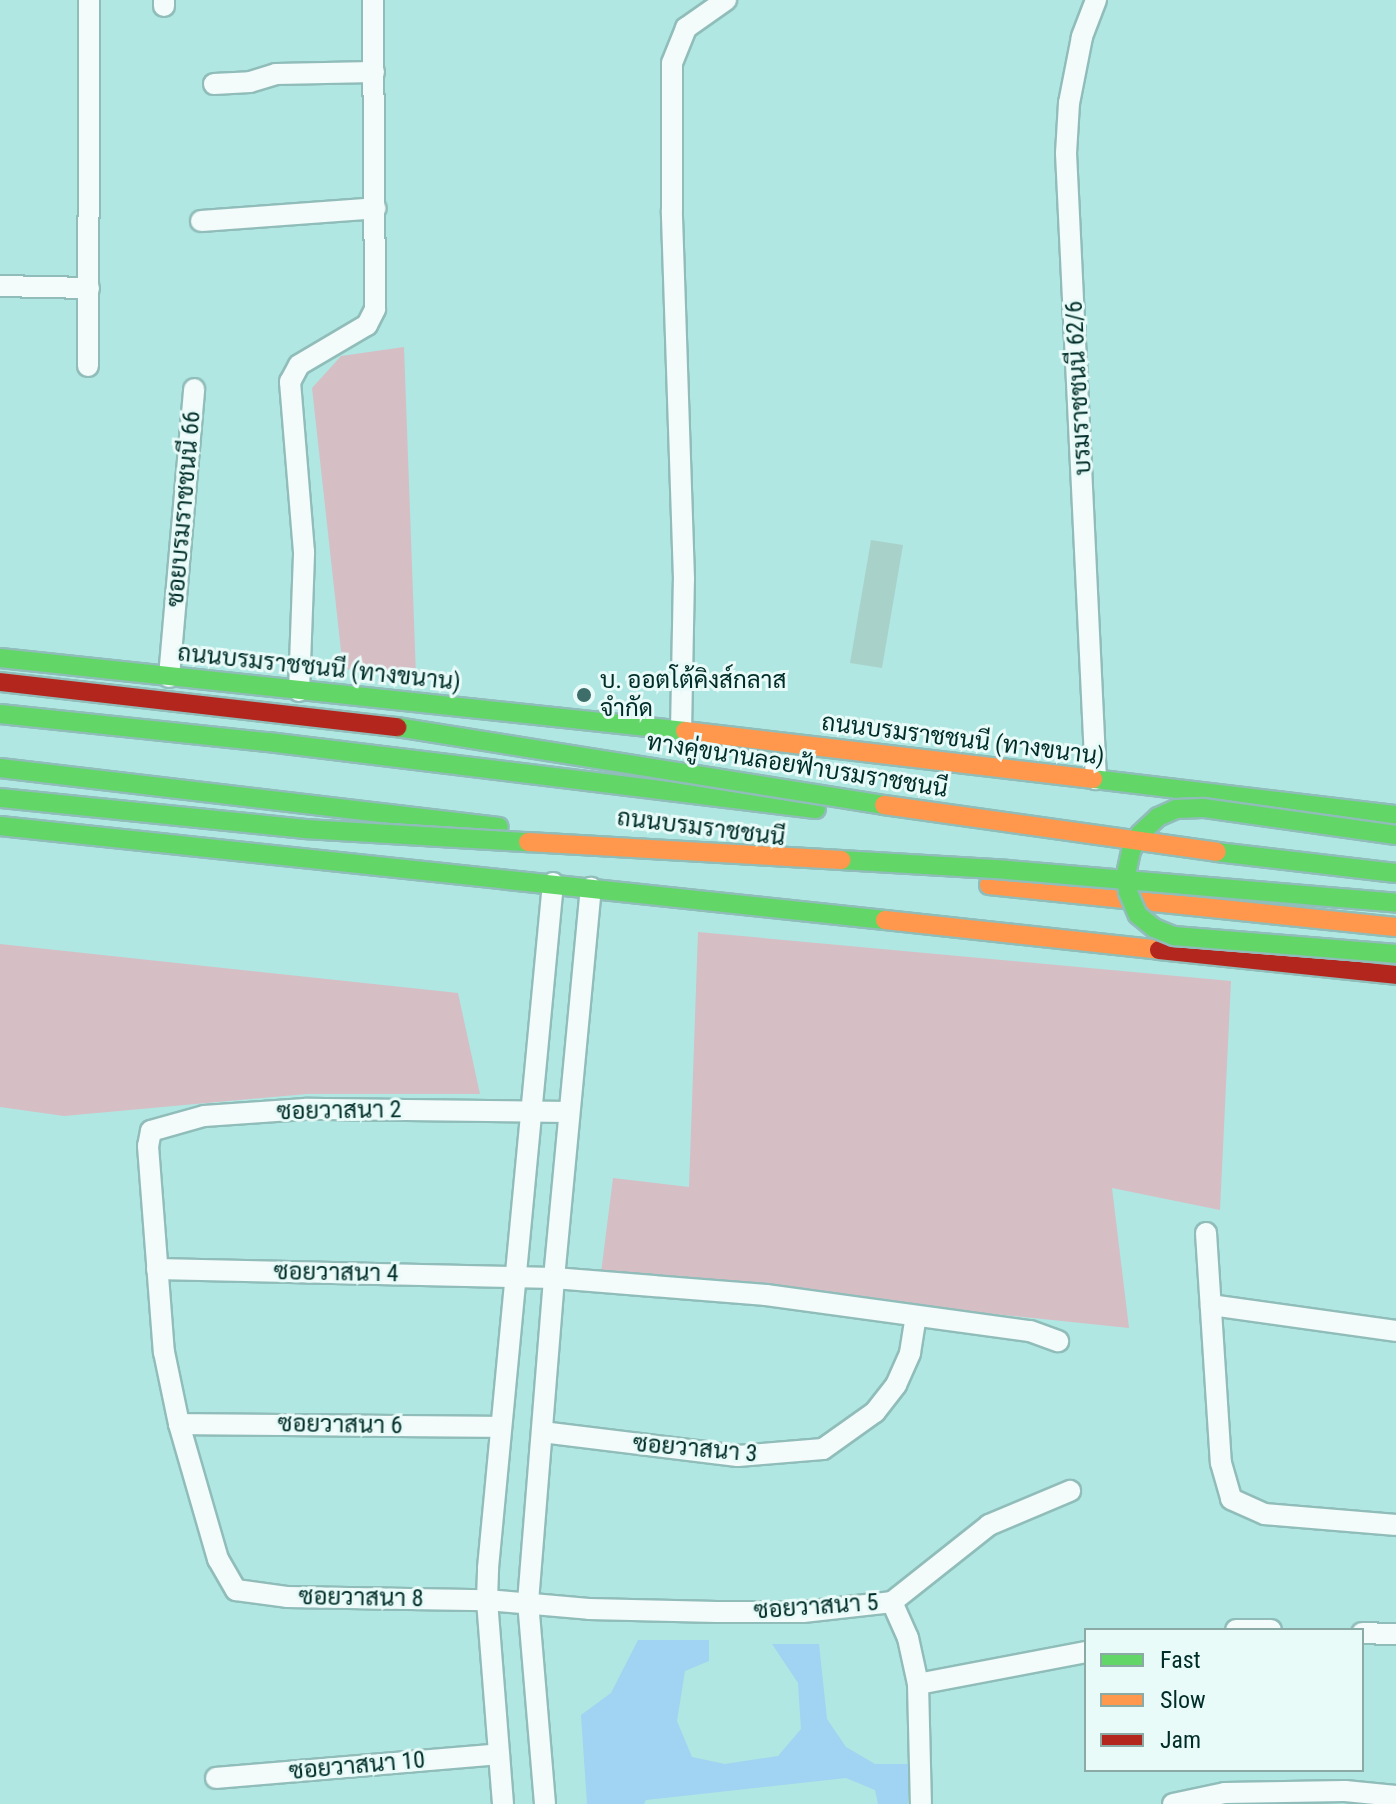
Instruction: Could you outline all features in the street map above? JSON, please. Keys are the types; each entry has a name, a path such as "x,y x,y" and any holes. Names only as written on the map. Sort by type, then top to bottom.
{"main road":[{"name":"ถนนบรมราชชนนี (ทางขนาน)","path":"0,658 681,731 1396,815"},
{"name":"ทางคู่ขนานลอยฟ้าบรมราชชนนี","path":"0,682 399,727 1110,839 1396,873"},
{"name":"ถนนบรมราชชนนี","path":"0,714 268,742 787,806 1396,863"},
{"name":"ถนนบรมราชชนนี","path":"0,768 244,794 796,865 1396,927"},
{"path":"0,798 306,829 1007,870 1396,903"},
{"path":"1396,835 1203,808 1176,809 1158,817 1140,834 1131,851 1126,875 1128,892 1138,915 1154,928 1174,936 1396,954"},
{"path":"0,826 1396,975"}],"street":[{"path":"88,366 89,0"},
{"path":"299,691 304,552 290,382 299,365 367,325 375,309 373,0"},
{"path":"681,731 684,579 672,210 672,63 686,28 726,0"},
{"name":"บรมราชชนนี 62/6","path":"1096,0 1082,37 1069,103 1066,153 1096,779"},
{"path":"214,84 250,82 276,74 374,72"},
{"path":"201,221 376,208"},
{"path":"0,286 89,288"},
{"name":"ซอยบรมราชชนนี 66","path":"169,677 194,389"},
{"path":"503,1804 487,1600 529,1110 553,883"},
{"path":"545,1804 528,1602 554,1278 591,888"},
{"name":"ซอยวาสนา 2","path":"157,1269 148,1146 151,1131 204,1116 305,1109 569,1112"},
{"path":"1206,1233 1221,1463 1231,1499 1265,1514 1396,1525"},
{"path":"157,1269 164,1352 179,1424"},
{"name":"ซอยวาสนา 4","path":"157,1269 554,1278 766,1295 1030,1331 1058,1341"},
{"path":"1211,1305 1396,1331"},
{"name":"ซอยวาสนา 3","path":"542,1432 738,1456 823,1449 875,1412 896,1385 910,1353 916,1316"},
{"name":"ซอยวาสนา 6","path":"179,1424 501,1427"},
{"name":"ซอยวาสนา 8","path":"179,1424 218,1559 236,1590 287,1597 528,1602"},
{"name":"ซอยวาสนา 5","path":"528,1602 589,1609 760,1612 803,1612 892,1602 989,1525 1070,1491"},
{"path":"892,1602 908,1638 918,1684 921,1804"},
{"path":"1364,1633 1396,1634"},
{"path":"918,1684 1084,1652"},
{"name":"ซอยวาสนา 10","path":"216,1778 499,1754"},
{"path":"1329,1798 1331,1772"},
{"path":"1173,1804 1225,1793 1329,1798 1396,1796"}],"shaded area":[{"path":"404,347 416,676 343,669 312,388 341,356"},
{"path":"698,932 1231,981 1220,1210 1112,1188 1129,1328 601,1273 613,1178 689,1187"},
{"path":"0,944 458,993 480,1094 307,1094 64,1116 0,1107"}],"water":[{"path":"638,1640 709,1640 709,1661 685,1671 677,1721 692,1757 725,1764 778,1756 801,1729 798,1683 772,1644 819,1644 827,1719 846,1747 875,1764 908,1764 908,1804 878,1804 875,1790 846,1778 646,1800 644,1804 587,1804 581,1715 611,1693"}],"building":[{"path":"871,540 903,545 882,668 850,663"}],"traffic: fast":[{"path":"0,658 685,731"},
{"path":"0,714 268,742 816,809"},
{"path":"397,727 884,805"},
{"path":"0,768 499,827"},
{"path":"1093,779 1396,815"},
{"path":"0,798 306,829 528,842"},
{"path":"1396,835 1203,808 1176,809 1158,817 1140,834 1131,851 1126,875 1128,892 1138,915 1154,928 1174,936 1396,954"},
{"path":"0,826 885,920"},
{"path":"1217,852 1396,873"},
{"path":"841,860 1007,870 1396,903"}],"traffic: slow":[{"path":"685,731 1093,779"},
{"path":"884,805 1217,852"},
{"path":"528,842 841,860"},
{"path":"989,885 1396,927"},
{"path":"885,920 1159,950"}],"traffic: jam":[{"path":"0,682 397,727"},
{"path":"1159,950 1396,975"}],"place":[{"name":"บ. ออตโต้คิงส์กลาส จำกัด","path":"584,695"}]}
